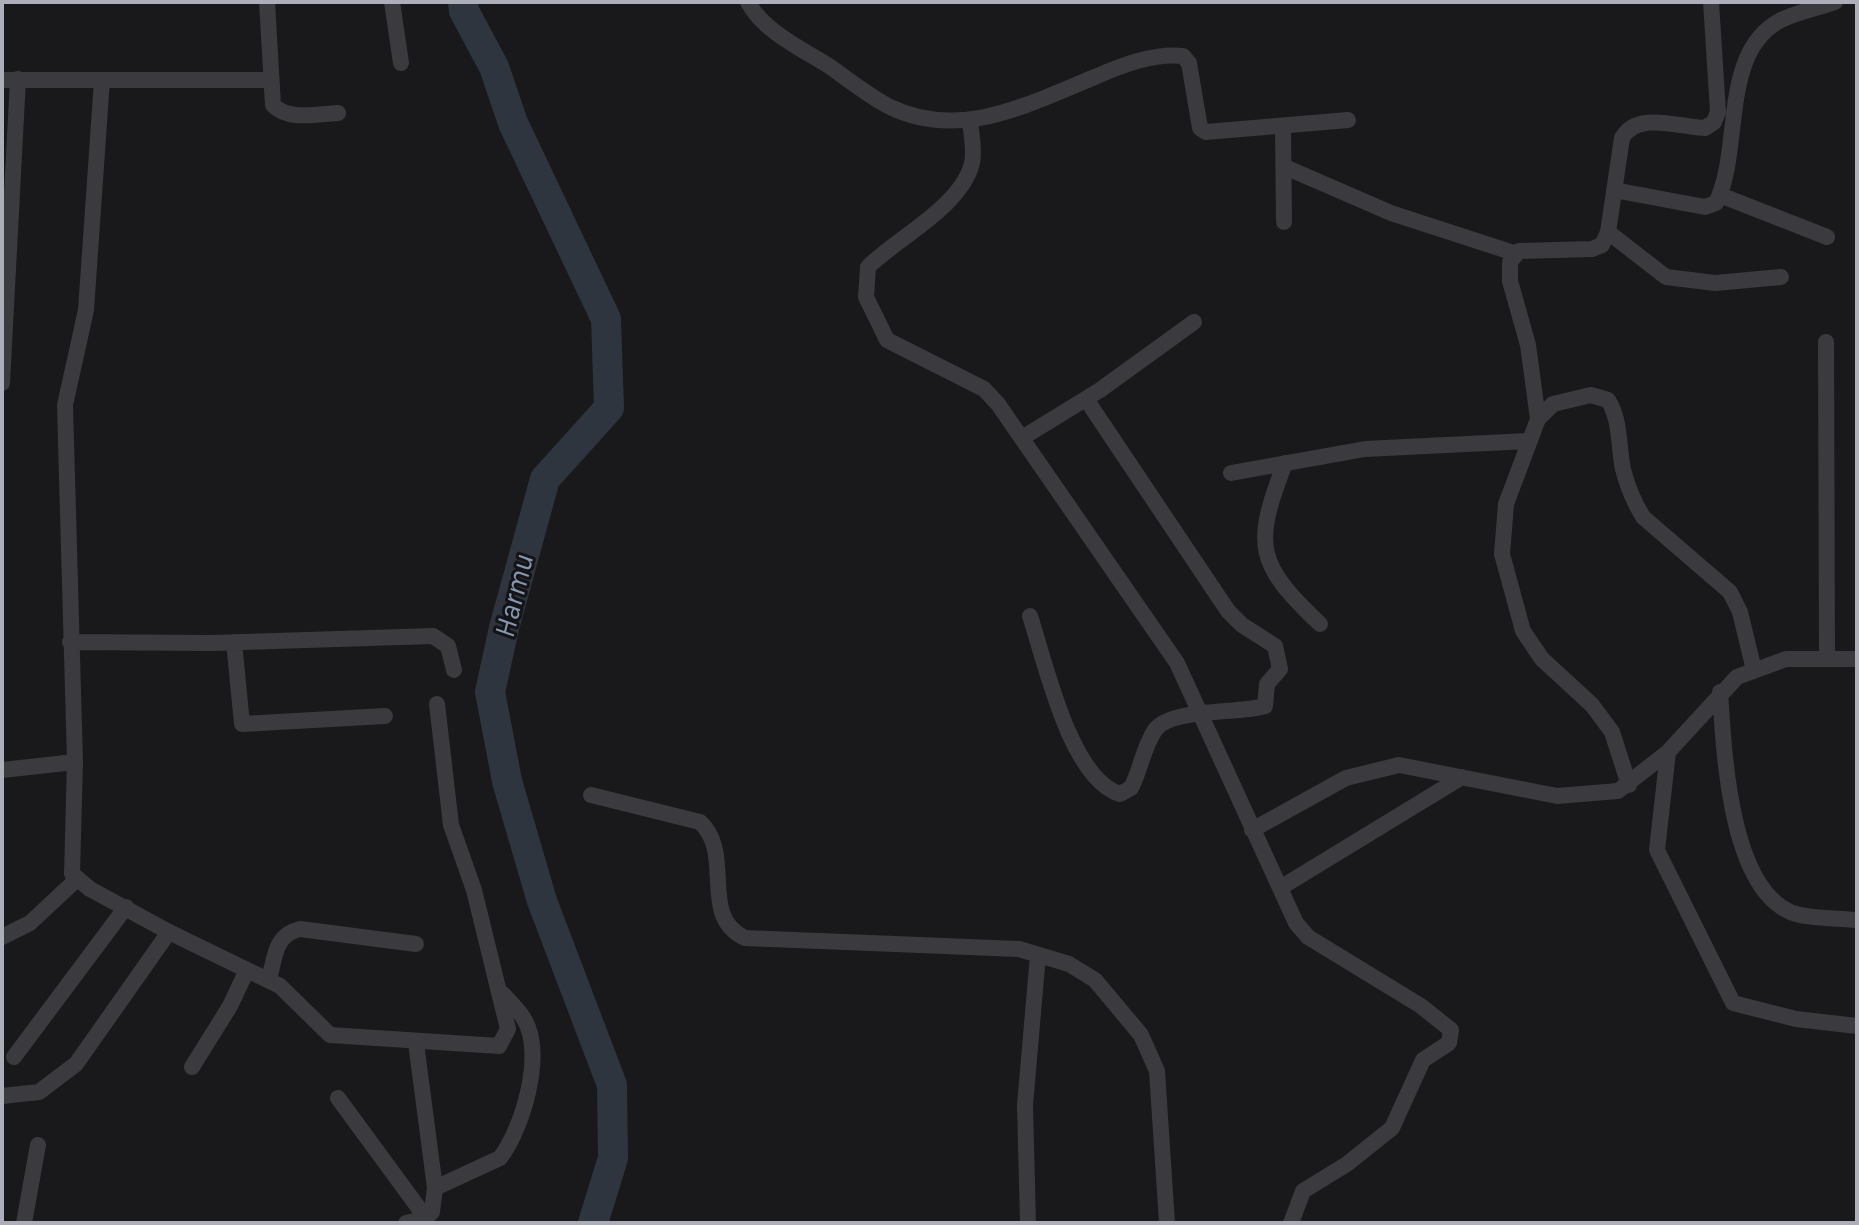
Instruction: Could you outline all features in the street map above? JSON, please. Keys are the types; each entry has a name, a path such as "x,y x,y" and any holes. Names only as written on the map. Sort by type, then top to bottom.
{"street":[{"path":"267,2 273,105 280,113 338,113"},
{"path":"392,2 401,63"},
{"path":"748,2 763,23 887,105 926,119 970,120 1000,116 1112,70 1172,55 1183,56 1189,63 1200,128 1206,132 1348,120"},
{"path":"1285,167 1391,213 1514,253 1592,249 1602,245 1608,232 1622,138 1628,127 1640,122 1705,128 1714,122 1718,112 1711,2"},
{"path":"1614,190 1705,207 1716,203 1740,85 1756,43 1781,20 1835,2"},
{"path":"2,383 10,79 270,80"},
{"path":"102,80 86,310 65,405 75,762 70,866 76,880 169,932 269,980 293,995 317,1025 330,1035 416,1043 501,1045 508,1029 474,890 451,825 437,704"},
{"path":"970,120 972,165 964,181 926,221 868,267 866,297 892,345 984,389 1150,619 1177,663 1252,830 1308,937 1446,1022 1452,1036 1449,1043 1423,1060 1392,1128 1339,1169 1303,1191 1291,1223"},
{"path":"1283,127 1284,222"},
{"path":"1720,195 1827,237"},
{"path":"1608,232 1666,277 1715,283 1781,277"},
{"path":"1514,253 1510,262 1510,281 1528,345 1538,419"},
{"path":"1022,438 1086,399 1194,322"},
{"path":"1826,342 1827,658"},
{"path":"1629,785 1612,732 1592,705 1542,659 1523,631 1502,554 1501,534 1506,504 1538,419 1553,404 1591,395 1608,400 1614,409 1623,470 1634,501 1643,517 1659,533 1730,592 1740,612 1754,670"},
{"path":"1030,616 1068,731 1084,763 1109,791 1122,794 1131,788 1143,753 1159,725 1201,714 1265,706 1267,684 1280,669 1279,654 1268,640 1242,625 1228,611 1086,399"},
{"path":"1231,473 1365,449 1528,441"},
{"path":"1285,463 1264,536 1266,556 1275,578 1320,624"},
{"path":"70,642 234,642 433,636 448,646 454,670"},
{"path":"234,642 242,724 385,716"},
{"path":"1252,830 1367,770 1399,765 1557,796 1605,793 1629,785 1668,752 1737,677 1786,659 1857,659"},
{"path":"1720,692 1732,807 1752,871 1778,902 1797,914 1857,920"},
{"path":"1668,752 1657,850 1733,1003 1796,1019 1857,1026"},
{"path":"2,770 75,762"},
{"path":"1280,888 1462,777"},
{"path":"591,795 647,806 700,822 706,827 715,841 723,917 731,930 745,938 1019,949 1069,964 1095,980 1129,1018 1149,1049 1159,1091 1167,1223"},
{"path":"2,937 30,923 76,880"},
{"path":"14,1057 126,907"},
{"path":"269,980 279,941 289,932 300,929 416,944"},
{"path":"2,1096 39,1092 76,1064 169,932"},
{"path":"1028,1223 1025,1105 1038,955"},
{"path":"192,1067 230,1006 247,970"},
{"path":"435,1188 500,1158 524,1107 531,1080 527,1025 501,992"},
{"path":"406,1223 426,1218 432,1212 435,1188 416,1043"},
{"path":"338,1098 426,1218"},
{"path":"24,1223 38,1145"}],"waterway":[{"name":"Harmu","path":"463,2 464,11 494,67 513,123 606,319 609,408 545,479 504,628 490,692 507,781 542,901 612,1085 613,1158 593,1223"}]}
